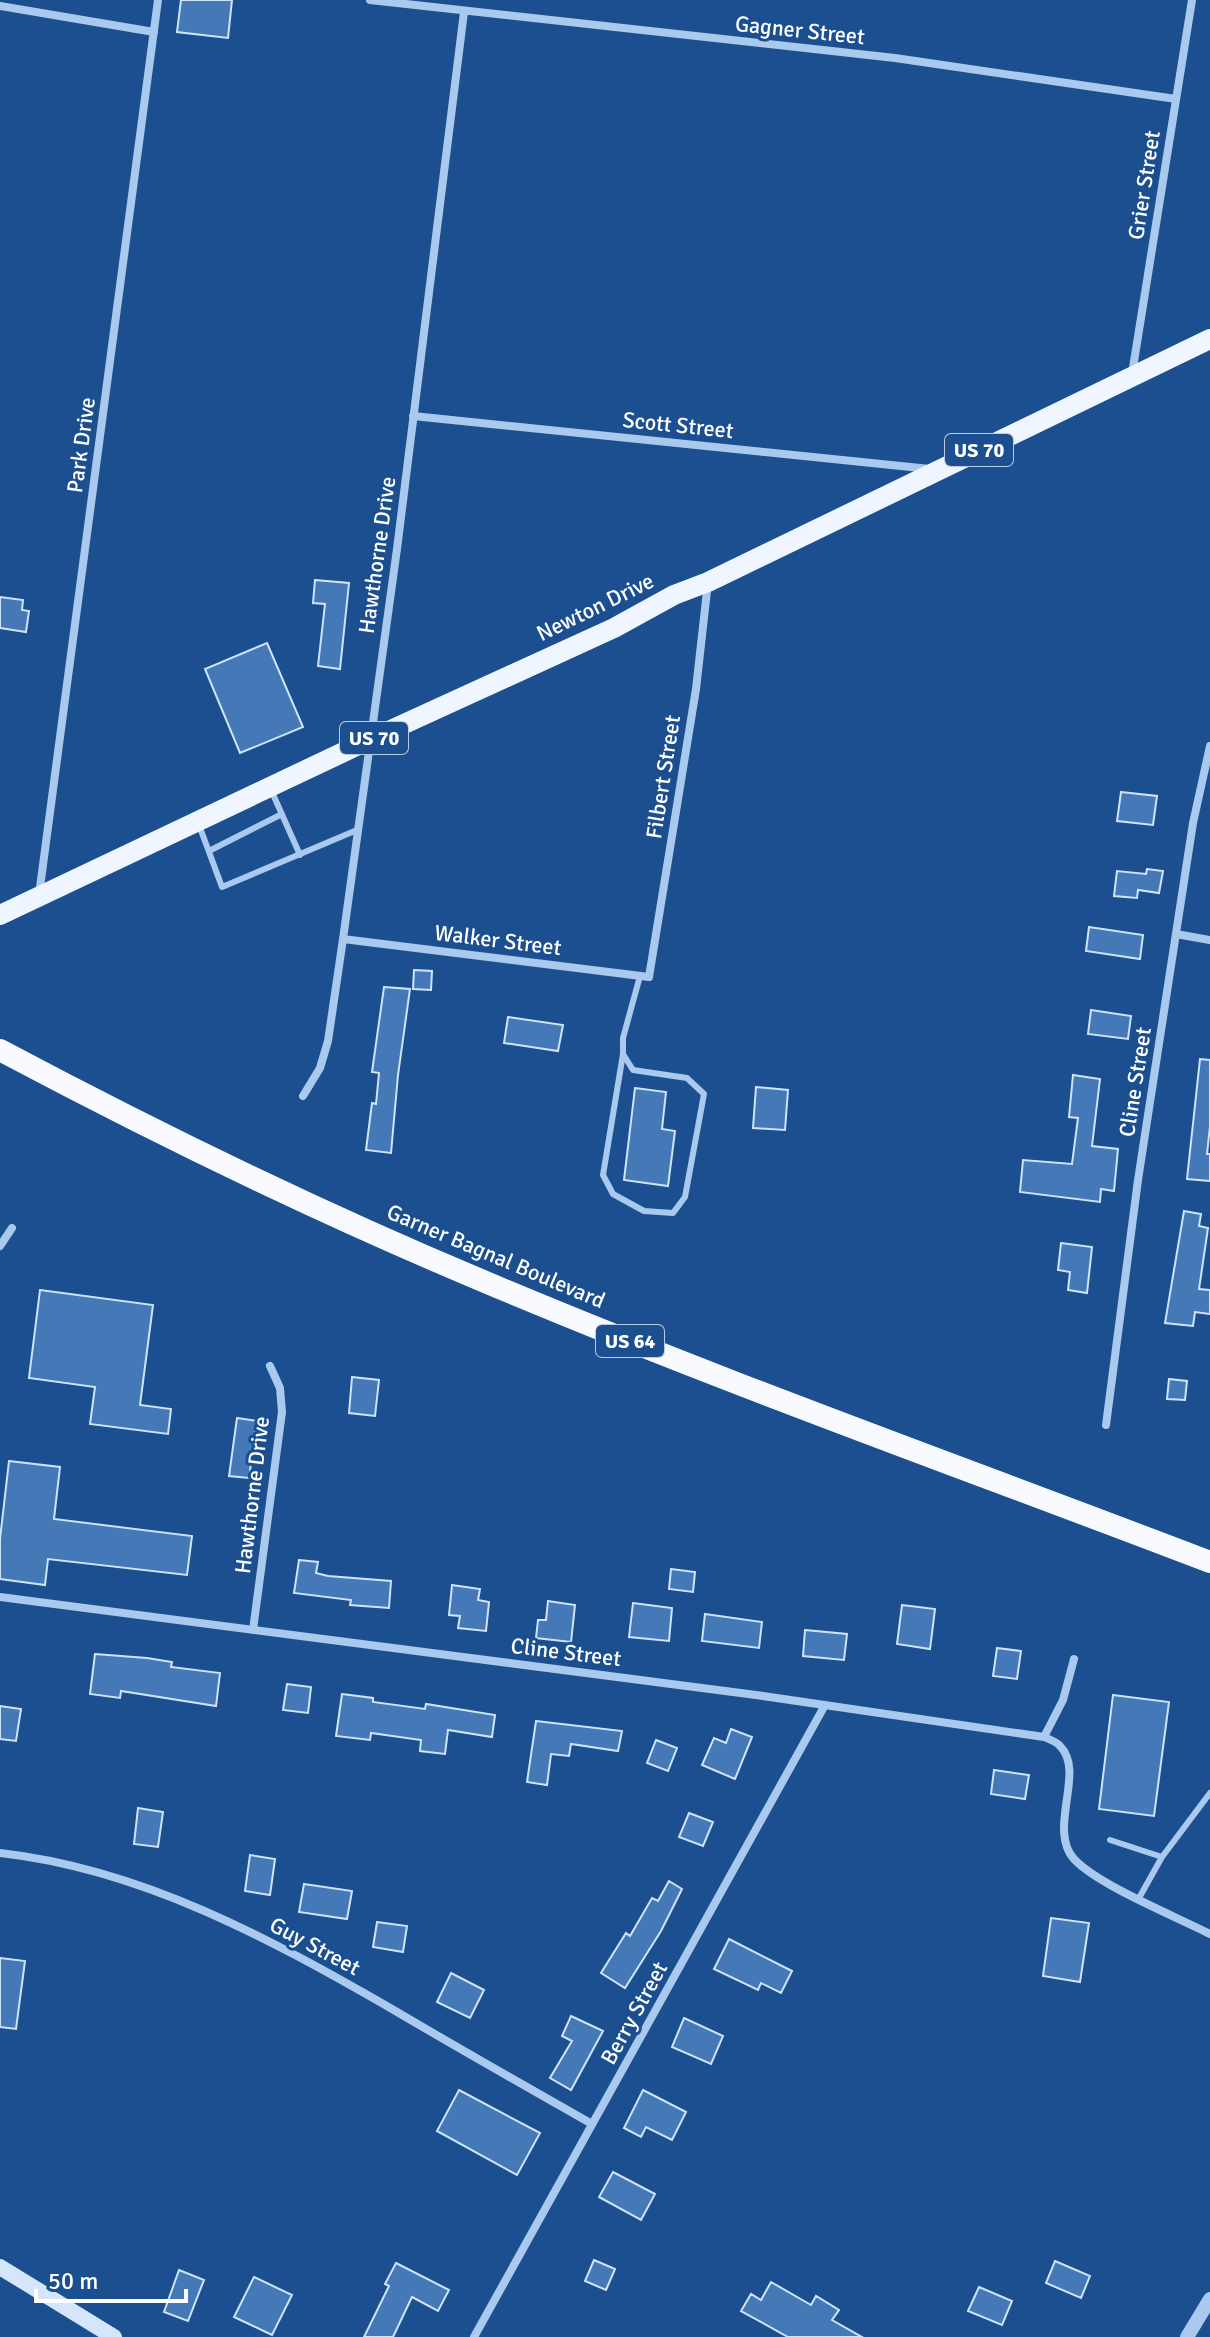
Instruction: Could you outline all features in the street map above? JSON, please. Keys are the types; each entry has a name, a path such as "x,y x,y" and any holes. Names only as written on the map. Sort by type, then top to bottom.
{"highway":[{"name":"Garner Bagnal Boulevard","path":"0,1050 175,1142 481,1280 635,1343 1210,1562"}],"main road":[{"name":"Newton Drive","path":"0,915 614,628 674,595 708,582 1210,339"},
{"path":"0,2267 114,2337"}],"street":[{"name":"Park Drive","path":"39,896 158,0"},
{"name":"Gagner Street","path":"370,0 895,58 1176,99"},
{"name":"Grier Street","path":"1131,377 1192,0"},
{"path":"0,6 154,32"},
{"name":"Hawthorne Drive","path":"303,1096 320,1068 328,1041 464,12"},
{"name":"Scott Street","path":"413,416 938,470"},
{"name":"Filbert Street","path":"644,976 696,689 708,582"},
{"name":"Cline Street","path":"1106,1425 1138,1180 1193,823 1210,746"},
{"path":"1176,934 1210,940"},
{"name":"Walker Street","path":"343,939 644,976"},
{"path":"0,1246 12,1228"},
{"name":"Hawthorne Drive","path":"253,1630 282,1412 280,1388 270,1366"},
{"name":"Cline Street","path":"0,1597 825,1705 1044,1737"},
{"path":"1074,1659 1060,1707 1044,1737 1060,1745 1069,1761 1064,1837 1073,1858 1103,1880 1210,1934"},
{"name":"Berry Street","path":"474,2337 825,1705"},
{"name":"Guy Street","path":"0,1853 103,1874 210,1912 312,1963 592,2124"},
{"path":"1187,2337 1210,2299"}],"lane":[{"path":"270,787 300,855"},
{"path":"209,851 282,814"},
{"path":"198,821 222,887 357,830"},
{"path":"623,1054 633,1070 687,1078 704,1094 685,1197 673,1213 644,1211 613,1194 603,1175 623,1038 644,976"},
{"path":"1139,1898 1162,1857 1210,1793"},
{"path":"1110,1840 1162,1857"}],"building":[{"path":"181,0 232,0 228,38 177,32"},
{"path":"315,580 349,583 340,669 318,666 325,604 313,603"},
{"path":"0,597 23,600 22,610 29,611 26,632 0,628"},
{"path":"267,643 303,727 240,753 205,669"},
{"path":"1121,792 1157,796 1153,825 1117,821"},
{"path":"1147,869 1163,871 1159,893 1138,890 1137,898 1114,896 1117,871 1146,874"},
{"path":"1089,927 1143,935 1140,959 1086,951"},
{"path":"414,970 432,971 431,990 413,989"},
{"path":"384,987 410,989 391,1153 366,1150 372,1103 376,1104 379,1073 372,1072"},
{"path":"1091,1010 1131,1016 1128,1039 1088,1034"},
{"path":"508,1017 563,1025 558,1051 504,1043"},
{"path":"1200,1059 1210,1060 1207,1154 1210,1154 1210,1181 1187,1179"},
{"path":"1073,1075 1100,1079 1092,1146 1118,1149 1114,1191 1101,1189 1100,1202 1020,1192 1023,1160 1072,1164 1078,1118 1069,1117"},
{"path":"756,1087 788,1090 785,1130 753,1128"},
{"path":"635,1088 666,1092 662,1129 675,1131 668,1186 624,1180"},
{"path":"1184,1211 1201,1214 1199,1226 1208,1228 1199,1289 1210,1290 1210,1314 1195,1312 1193,1326 1165,1323"},
{"path":"1061,1243 1092,1247 1087,1293 1068,1290 1070,1272 1058,1270"},
{"path":"40,1290 153,1305 140,1405 171,1409 168,1434 90,1424 95,1387 29,1378"},
{"path":"352,1377 379,1380 375,1416 349,1413"},
{"path":"1169,1379 1187,1381 1185,1400 1167,1399"},
{"path":"237,1418 257,1421 249,1478 229,1476"},
{"path":"9,1461 60,1467 54,1519 192,1536 187,1575 48,1559 45,1585 0,1579 0,1539"},
{"path":"299,1560 318,1562 316,1573 328,1576 391,1581 389,1608 350,1605 351,1600 294,1593"},
{"path":"671,1569 695,1572 693,1592 669,1589"},
{"path":"452,1585 480,1589 478,1600 489,1602 486,1631 458,1628 460,1616 449,1615"},
{"path":"548,1601 575,1605 571,1642 536,1638 538,1620 546,1620"},
{"path":"633,1603 672,1608 669,1641 629,1637"},
{"path":"902,1605 935,1609 930,1649 897,1644"},
{"path":"705,1614 762,1622 759,1648 702,1641"},
{"path":"805,1630 847,1634 844,1660 803,1656"},
{"path":"997,1648 1021,1651 1017,1679 993,1676"},
{"path":"95,1654 147,1658 172,1662 171,1667 220,1673 216,1706 121,1691 120,1698 90,1694"},
{"path":"287,1684 311,1687 308,1713 283,1710"},
{"path":"342,1694 373,1698 373,1702 425,1709 426,1704 495,1715 492,1737 448,1730 445,1754 420,1751 421,1740 371,1733 370,1740 336,1736"},
{"path":"1113,1695 1169,1702 1154,1816 1099,1809"},
{"path":"0,1706 21,1709 16,1741 0,1739"},
{"path":"536,1721 622,1731 618,1751 571,1744 569,1756 551,1754 547,1785 527,1782"},
{"path":"731,1729 752,1737 735,1779 702,1765 714,1738 726,1743"},
{"path":"656,1740 677,1748 668,1771 647,1763"},
{"path":"994,1770 1029,1775 1025,1799 991,1794"},
{"path":"138,1808 163,1812 158,1847 134,1844"},
{"path":"689,1813 713,1822 703,1846 679,1837"},
{"path":"250,1855 275,1859 270,1895 245,1891"},
{"path":"669,1881 682,1889 661,1931 625,1988 601,1973 626,1933 630,1936 652,1898 658,1901"},
{"path":"304,1884 352,1891 347,1919 299,1912"},
{"path":"1051,1918 1089,1923 1080,1982 1043,1976"},
{"path":"377,1922 407,1926 403,1952 373,1947"},
{"path":"729,1939 792,1971 781,1993 761,1983 758,1990 714,1969"},
{"path":"0,1958 25,1961 16,2029 0,2027"},
{"path":"451,1973 484,1990 470,2018 437,2002"},
{"path":"571,2016 603,2031 571,2090 550,2078 572,2041 562,2036"},
{"path":"684,2018 723,2036 711,2064 672,2047"},
{"path":"459,2090 540,2133 517,2175 437,2131"},
{"path":"643,2090 686,2112 672,2140 646,2127 641,2137 624,2128"},
{"path":"613,2172 655,2194 641,2220 599,2197"},
{"path":"594,2260 615,2269 606,2290 585,2281"},
{"path":"1055,2261 1090,2276 1081,2298 1046,2283"},
{"path":"396,2263 449,2290 438,2311 412,2297 393,2337 364,2337 389,2286 385,2284"},
{"path":"179,2270 204,2280 188,2321 164,2312"},
{"path":"254,2277 292,2295 272,2335 234,2317"},
{"path":"771,2282 811,2305 816,2296 839,2310 832,2320 862,2337 788,2337 741,2311 751,2294 761,2300"},
{"path":"979,2287 1012,2301 1002,2325 968,2311"}]}
